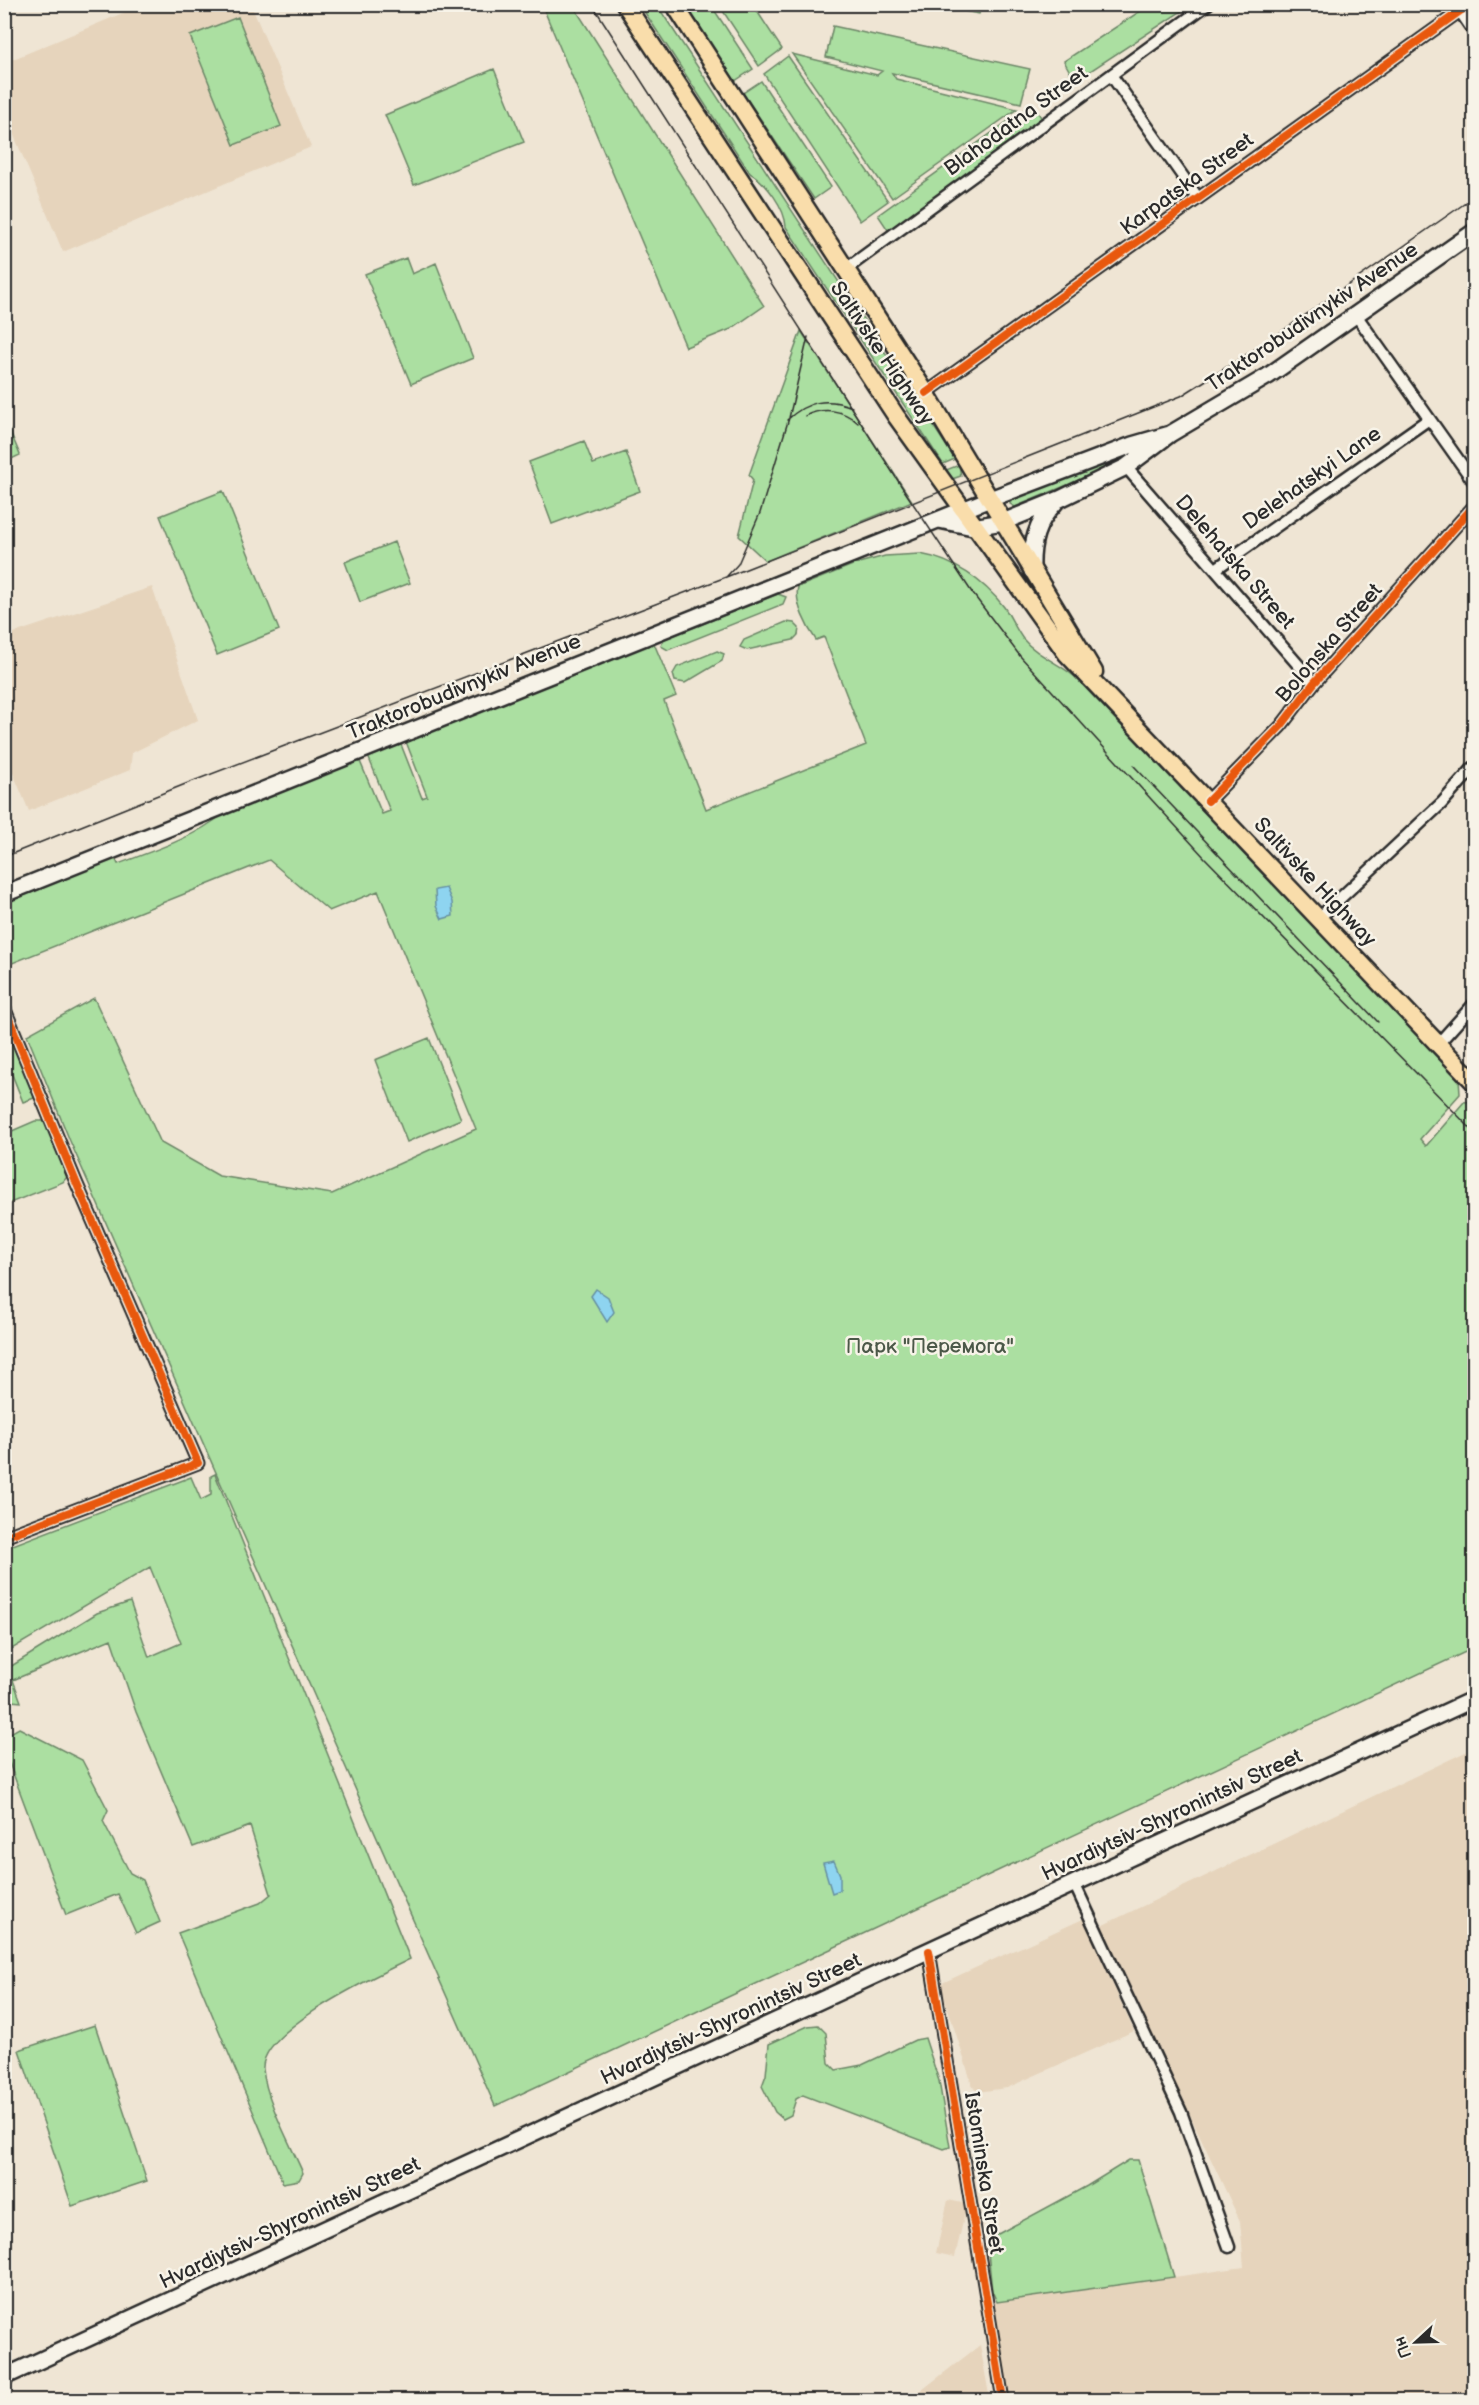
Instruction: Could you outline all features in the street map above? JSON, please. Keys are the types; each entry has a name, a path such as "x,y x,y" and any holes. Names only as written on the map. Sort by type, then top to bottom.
{"main road":[{"name":"Saltivske Highway","path":"625,4 890,406 962,511 1066,654 1474,1082"},
{"name":"Saltivske Highway","path":"674,4 927,393 1032,571 1121,713"},
{"name":"Traktorobudivnykiv Avenue","path":"939,520 974,527 1003,522 1060,499 1126,467 1170,434 1268,376 1474,232"},
{"name":"Traktorobudivnykiv Avenue","path":"4,894 990,499 1132,445 1170,434"},
{"path":"1032,571 1031,550 1036,531 1045,513 1060,499"},
{"name":"Hvardiytsiv-Shyronintsiv Street","path":"4,2377 1474,1699"}],"street":[{"name":"Blahodatna Street","path":"846,269 1208,4"},
{"name":"Karpatska Street","path":"927,393 1457,8 1470,4"},
{"path":"1457,8 1474,32"},
{"path":"1111,75 1198,198"},
{"path":"1356,315 1474,482"},
{"name":"Delehatskyi Lane","path":"1216,568 1430,419"},
{"name":"Delehatska Street","path":"1126,467 1314,683"},
{"name":"Bolonska Street","path":"1208,801 1281,726 1314,683 1474,506"},
{"path":"1318,920 1442,803 1474,767"},
{"path":"1438,1044 1474,1004"},
{"path":"4,1007 76,1182 198,1462 4,1537"},
{"path":"1074,1883 1181,2112 1229,2247"},
{"name":"Istominska Street","path":"929,1951 1003,2400"}],"shaded area":[{"path":"142,5 251,5 311,147 63,252 5,114 4,63"},
{"path":"152,587 198,720 132,753 130,770 29,811 5,754 5,636"},
{"path":"1474,1748 1474,2400 1003,2400 986,2304 1244,2267 1240,2221 1101,1926"},
{"path":"1083,1919 1134,2031 1007,2088 977,2092 972,2084 940,1984"},
{"path":"948,2200 967,2204 955,2257 936,2253"},
{"path":"980,2345 990,2400 909,2400"}],"green space":[{"path":"1151,4 1191,5 1075,81 1064,61"},
{"path":"542,5 573,5 764,306 731,329 686,347"},
{"path":"640,5 657,5 955,459 943,464 786,227 779,204 763,183 750,173"},
{"path":"684,5 711,5 753,69 735,81"},
{"path":"719,5 753,5 782,49 759,66"},
{"path":"931,5 981,5 979,14"},
{"path":"238,17 281,126 234,145 190,36"},
{"path":"833,26 1030,69 1021,103 892,73 896,79 1017,109 892,198 792,54 877,75 882,71 826,57"},
{"path":"788,56 888,201 860,221 764,74"},
{"path":"494,69 524,142 414,185 385,115"},
{"path":"761,81 831,187 814,199 743,93"},
{"path":"1032,104 1043,120 890,233 878,215"},
{"path":"406,258 412,274 436,263 473,358 411,384 365,274"},
{"path":"801,331 912,501 766,561 739,536 753,480 749,475"},
{"path":"4,417 20,455 5,462 4,462"},
{"path":"584,441 593,464 626,452 640,491 552,524 529,462"},
{"path":"1108,462 1110,467 1015,507 1010,504 1012,499"},
{"path":"959,465 961,476 952,479 946,470"},
{"path":"223,491 279,630 217,655 160,516"},
{"path":"394,542 410,583 360,602 345,562"},
{"name":"Парк \"Перемога\"","path":"920,554 956,566 987,588 1004,607 1020,635 1029,645 1075,677 1459,1079 1460,1094 1420,1139 1426,1146 1464,1102 1474,1101 1474,1648 495,2106 70,1141 27,1035 94,998 161,1143 219,1176 332,1194 476,1129 378,891 329,911 269,860 5,966 5,901 114,856 118,864 159,849 199,830 223,814 359,759 382,814 390,811 368,756 400,742 422,798 427,796 405,739 653,641 676,696 664,701 706,809 866,745 824,637 816,640 802,615 797,593 798,587 855,564 885,556"},
{"path":"778,594 786,597 783,604 668,650 661,646 664,639"},
{"path":"786,622 794,623 799,628 798,635 793,640 747,650 740,647 744,640"},
{"path":"717,651 724,654 722,661 685,683 675,681 673,674 677,667"},
{"path":"5,1022 37,1097 23,1102 5,1057"},
{"path":"429,1038 461,1119 407,1142 375,1060"},
{"path":"35,1121 46,1121 71,1172 63,1182 5,1205 4,1148 7,1146 5,1134"},
{"path":"215,1474 410,1959 323,2005 280,2037 267,2053 263,2069 269,2095 303,2173 299,2180 283,2183 178,1933 260,1903 271,1894 250,1826 193,1847 136,1712 111,1639 13,1680 21,1702 11,1701 5,1686 5,1670 97,1613 130,1602 149,1657 181,1643 150,1567 5,1653 5,1548 191,1477 201,1500 211,1495 211,1476"},
{"path":"19,1728 82,1760 108,1810 103,1821 130,1873 143,1880 160,1922 136,1933 118,1894 66,1915 5,1752 5,1736"},
{"path":"95,2025 147,2181 72,2206 19,2050"},
{"path":"818,2025 826,2033 829,2063 836,2070 862,2065 915,2040 925,2038 939,2081 950,2147 944,2149 803,2095 796,2099 791,2115 783,2119 775,2112 762,2086 766,2075 769,2044 808,2026"},
{"path":"1129,2160 1138,2160 1174,2277 997,2302 992,2291 987,2242"}],"water":[{"path":"446,888 452,902 453,916 442,919 436,906 435,890"},
{"path":"596,1289 608,1297 614,1312 607,1322 591,1296"},
{"path":"834,1861 840,1875 840,1890 832,1893 823,1863"}],"tram line":[{"path":"592,4 902,487 973,594 1020,656 1205,858 1474,1132"},
{"path":"4,857 188,783 726,577 1181,396 1268,341 1474,197"},
{"path":"727,576 738,564 760,513 789,418 808,337"},
{"path":"787,420 802,409 818,403 834,402 852,407"},
{"path":"805,416 819,411 833,411 846,415 858,423"},
{"path":"1134,766 1378,1022"}],"cycle path":[{"path":"926,393 1470,4"},
{"path":"1208,801 1281,726 1314,683 1474,506"},
{"path":"4,1007 76,1182 198,1463 4,1537"},
{"path":"929,1951 1003,2400"}]}
